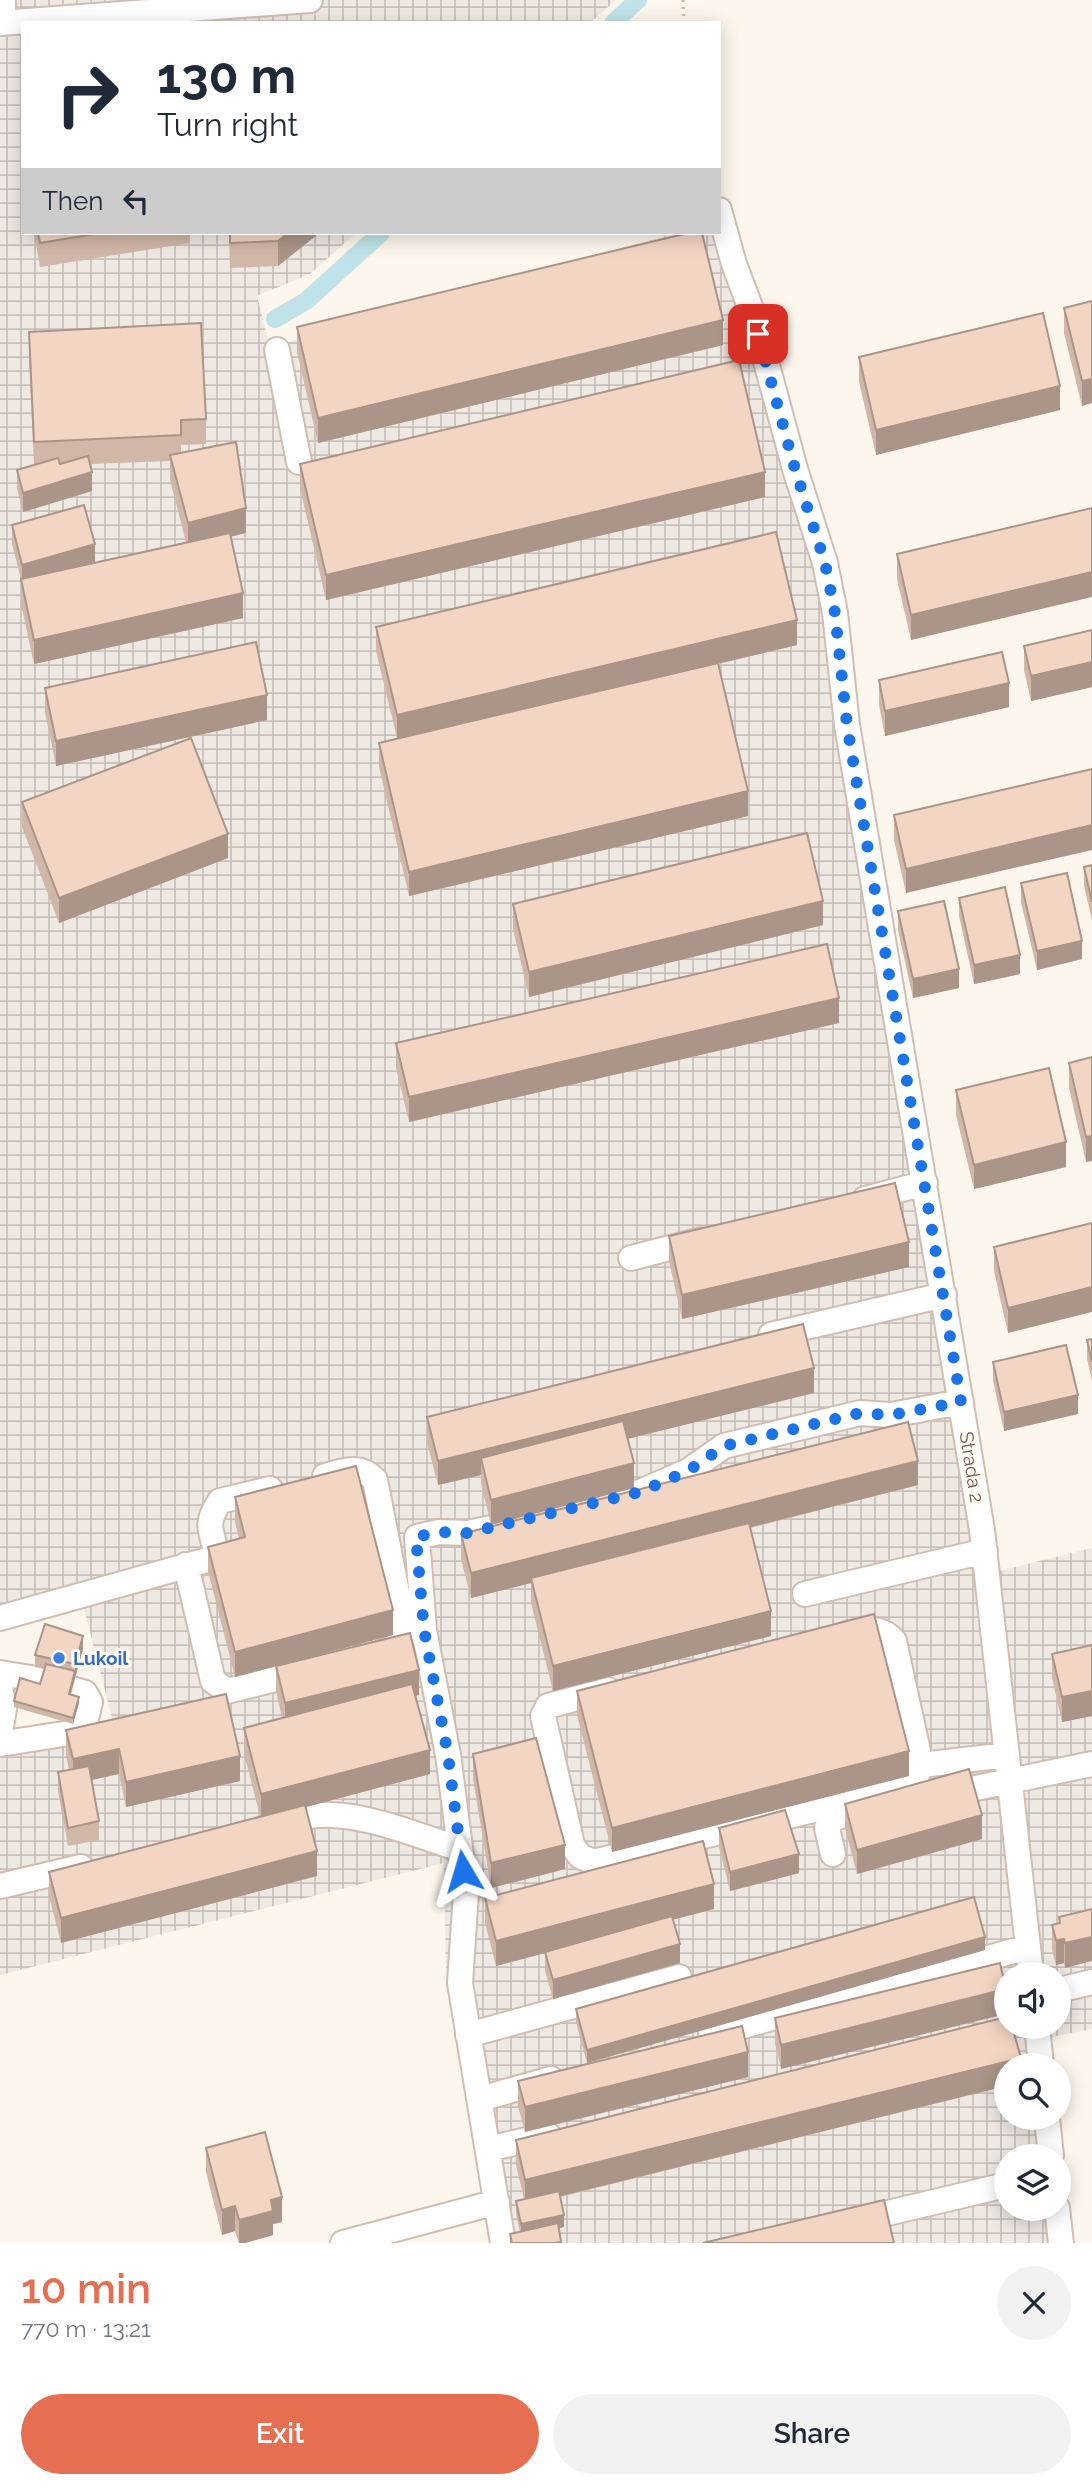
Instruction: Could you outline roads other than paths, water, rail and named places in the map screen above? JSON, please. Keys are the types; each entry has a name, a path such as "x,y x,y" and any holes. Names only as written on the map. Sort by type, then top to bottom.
{"lane":[{"path":"2,15 310,0"},
{"name":"Strada 2","path":"721,217 734,264 754,317 830,588 847,725 985,1551 1030,1962"},
{"path":"277,350 299,461"},
{"path":"845,1204 925,1184"},
{"path":"631,1258 725,1234"},
{"path":"746,1341 944,1294"},
{"path":"601,1501 640,1492 688,1471 724,1446 860,1413 891,1415 961,1402"},
{"path":"0,1618 218,1557 209,1522 220,1501 355,1469 368,1472 375,1480 405,1633 391,1650 354,1660"},
{"path":"503,2243 460,1983 466,1893 448,1755 424,1630 416,1537 439,1532 468,1533 521,1520"},
{"path":"805,1594 985,1551"},
{"path":"186,1566 213,1681 219,1687 227,1691 328,1666"},
{"path":"624,1686 558,1702 548,1706 543,1716 572,1845 580,1856 593,1862 903,1789 915,1780 921,1765 894,1642 887,1633 876,1628 832,1637"},
{"path":"0,1673 43,1680"},
{"path":"0,1686 4,1709 0,1732"},
{"path":"0,1744 76,1732 85,1723 90,1702 85,1693 72,1689"},
{"path":"921,1765 1007,1755"},
{"path":"833,1854 827,1828 833,1818 1092,1765"},
{"path":"258,1826 302,1817 332,1815 359,1819 460,1849"},
{"path":"583,1886 701,1859"},
{"path":"0,1886 109,1861"},
{"path":"465,1912 491,1906"},
{"path":"694,2040 1028,1947"},
{"path":"468,2035 679,1978"},
{"path":"1071,1987 1092,1982"},
{"path":"480,2099 574,2073"},
{"path":"488,2149 568,2130"},
{"path":"832,2227 994,2188"},
{"path":"343,2243 497,2202"},
{"path":"1058,2221 1061,2243"}],"waterway":[{"path":"615,21 638,0"},
{"path":"275,319 306,301 379,235"}],"place":[{"name":"Lukoil","path":"59,1658"}]}
